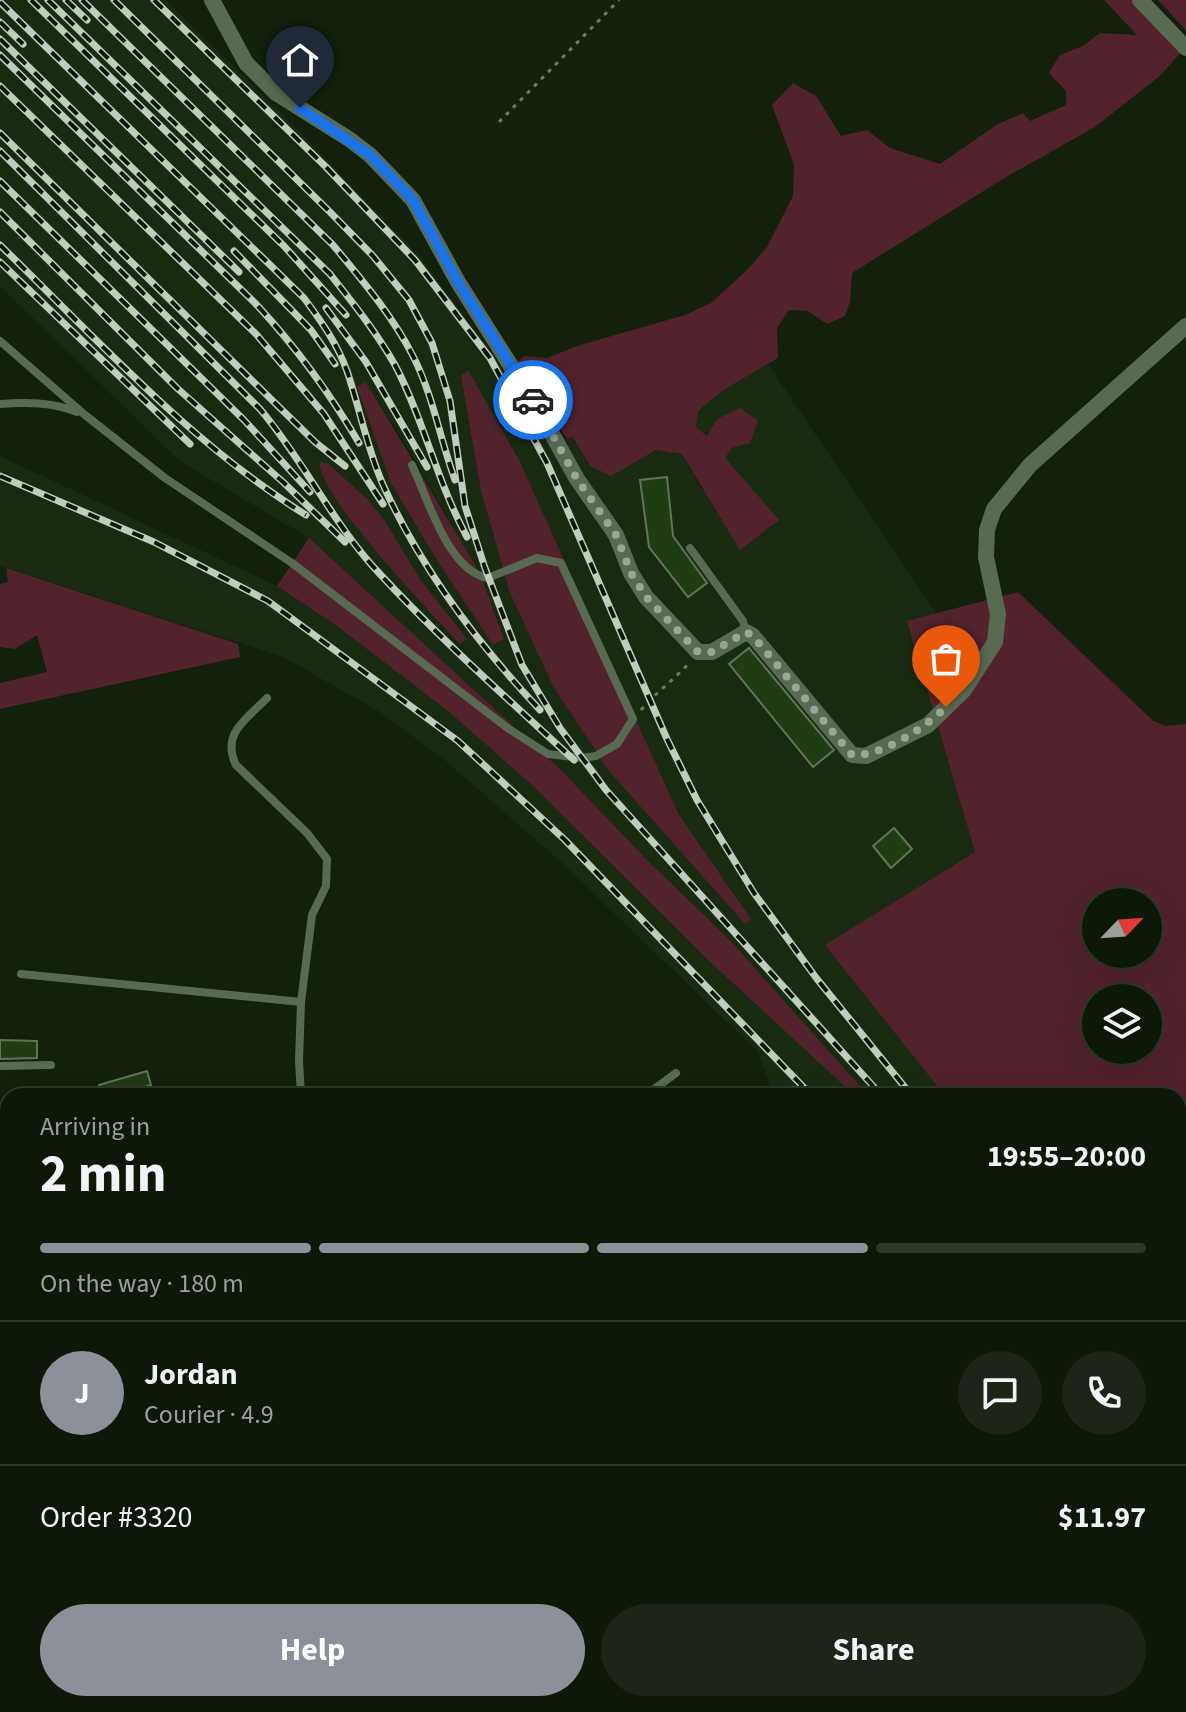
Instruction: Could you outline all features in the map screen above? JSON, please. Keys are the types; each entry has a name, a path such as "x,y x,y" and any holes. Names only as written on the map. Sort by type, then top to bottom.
{"street":[{"path":"212,0 246,63 276,93 370,155 413,200 458,282 538,409 577,479 616,535 631,573 646,597 698,652 712,652 746,632 753,636 852,755 866,756 928,725 964,690 995,642 998,614 986,557 987,530 994,509 1030,465 1186,326"},
{"path":"1140,0 1186,48"}],"lane":[{"path":"0,341 85,415 165,478 292,563 509,729 548,754 582,758 596,756 617,744 633,719 561,563 537,558 488,578 468,571 453,554 412,465"},
{"path":"0,404 29,402 67,408 85,415"},
{"path":"690,548 743,621 746,632"},
{"path":"267,698 232,734 229,751 236,765 307,833 327,859 326,886 312,915 301,1002 301,1088"},
{"path":"21,974 301,1002"},
{"path":"0,1066 51,1065"},
{"path":"656,1088 676,1073"}],"path":[{"path":"499,122 619,0"},
{"path":"633,719 698,652"}],"shaded area":[{"path":"0,0 166,0 418,254 505,370 549,443 573,437 590,466 657,450 682,454 702,489 732,448 749,443 707,436 696,427 698,411 722,391 768,364 937,615 908,621 975,852 826,945 939,1088 862,1088 729,939 648,861 560,769 309,538 181,462 0,286","holes":["461,376 520,462 678,813 751,918 510,593 481,491","367,383 481,576 504,639 494,645 438,562 391,483 357,387","385,521 420,579 467,639 460,644 410,591 360,530"]},
{"path":"1104,0 1134,0 1182,51 1161,75 1095,127 1006,177 852,273 850,302 845,316 827,324 808,311 789,310 777,328 778,358 722,391 698,411 696,427 707,436 717,419 740,408 758,421 750,443 732,448 725,458 779,520 740,550 682,454 656,450 611,476 590,466 573,437 567,439 516,362 525,356 547,358 580,345 685,315 711,303 748,269 767,247 793,196 794,165 772,105 793,83 816,96 841,136 867,130 890,148 940,164 998,124 1023,113 1030,121 1066,105 1066,91 1049,73 1060,55 1083,46 1100,33 1137,35"},
{"path":"1158,0 1186,0 1186,30"},
{"path":"468,370 520,462 678,813 751,919 745,924 609,771 554,688 510,593 481,491 461,376"},
{"path":"366,382 481,576 504,639 493,645 391,483 357,387"},
{"path":"0,456 277,586 334,624 448,711 532,785 709,961 846,1088 770,1088 758,1052 560,861 446,761 380,712 283,657 0,566"},
{"path":"320,462 329,464 370,502 420,579 467,639 460,644 378,554 336,499 323,477"},
{"path":"309,538 560,769 648,861 729,939 862,1088 846,1088 709,961 532,785 448,711 334,624 277,586"},
{"path":"6,568 238,644 240,657 0,709 0,683 47,672 37,635 15,649 0,647 0,584 8,582"},
{"path":"1018,592 1152,720 1165,726 1186,724 1186,1088 939,1088 825,945 975,852 907,621"}],"building":[{"path":"667,477 673,536 707,583 688,597 649,547 640,480"},
{"path":"749,648 834,750 813,767 729,664"},
{"path":"894,828 912,849 891,868 873,846"},
{"path":"0,1040 37,1041 37,1058 0,1059"},
{"path":"147,1071 151,1085 141,1088 100,1088 99,1085"}],"railway":[{"path":"31,0 284,246 346,315"},
{"path":"48,0 330,274 373,330 395,365 467,537"},
{"path":"66,0 87,20"},
{"path":"82,0 333,245 366,285 396,326 420,371 455,480"},
{"path":"114,0 331,213 373,256 409,300 432,343 450,401 465,506 522,665 560,728 606,790 875,1088"},
{"path":"154,0 326,167 415,260 490,358 547,463 667,739 697,800 754,893 817,979 906,1088"},
{"path":"0,2 304,298 343,361 378,473 416,548 473,632 540,710"},
{"path":"0,22 23,44"},
{"path":"0,39 239,272"},
{"path":"0,55 255,303 311,370 359,443"},
{"path":"0,86 256,334 324,414 383,504"},
{"path":"0,133 315,442 345,466"},
{"path":"0,151 260,409 347,534 379,573 450,645 574,760"},
{"path":"0,181 244,420 310,492"},
{"path":"0,212 178,389 345,542"},
{"path":"0,245 184,423 264,487 306,515"},
{"path":"234,251 311,330 335,364"},
{"path":"0,262 190,444"},
{"path":"326,308 366,362 427,467"},
{"path":"0,476 154,542 268,601 458,741 565,840 804,1088"}],"way so far":[{"path":"533,400 577,479 616,535 631,573 646,597 698,652 712,652 739,634 746,632 753,636 852,755 866,756 928,725 946,707"}],"route":[{"path":"300,108 370,155 413,200 458,282 533,400"}]}
